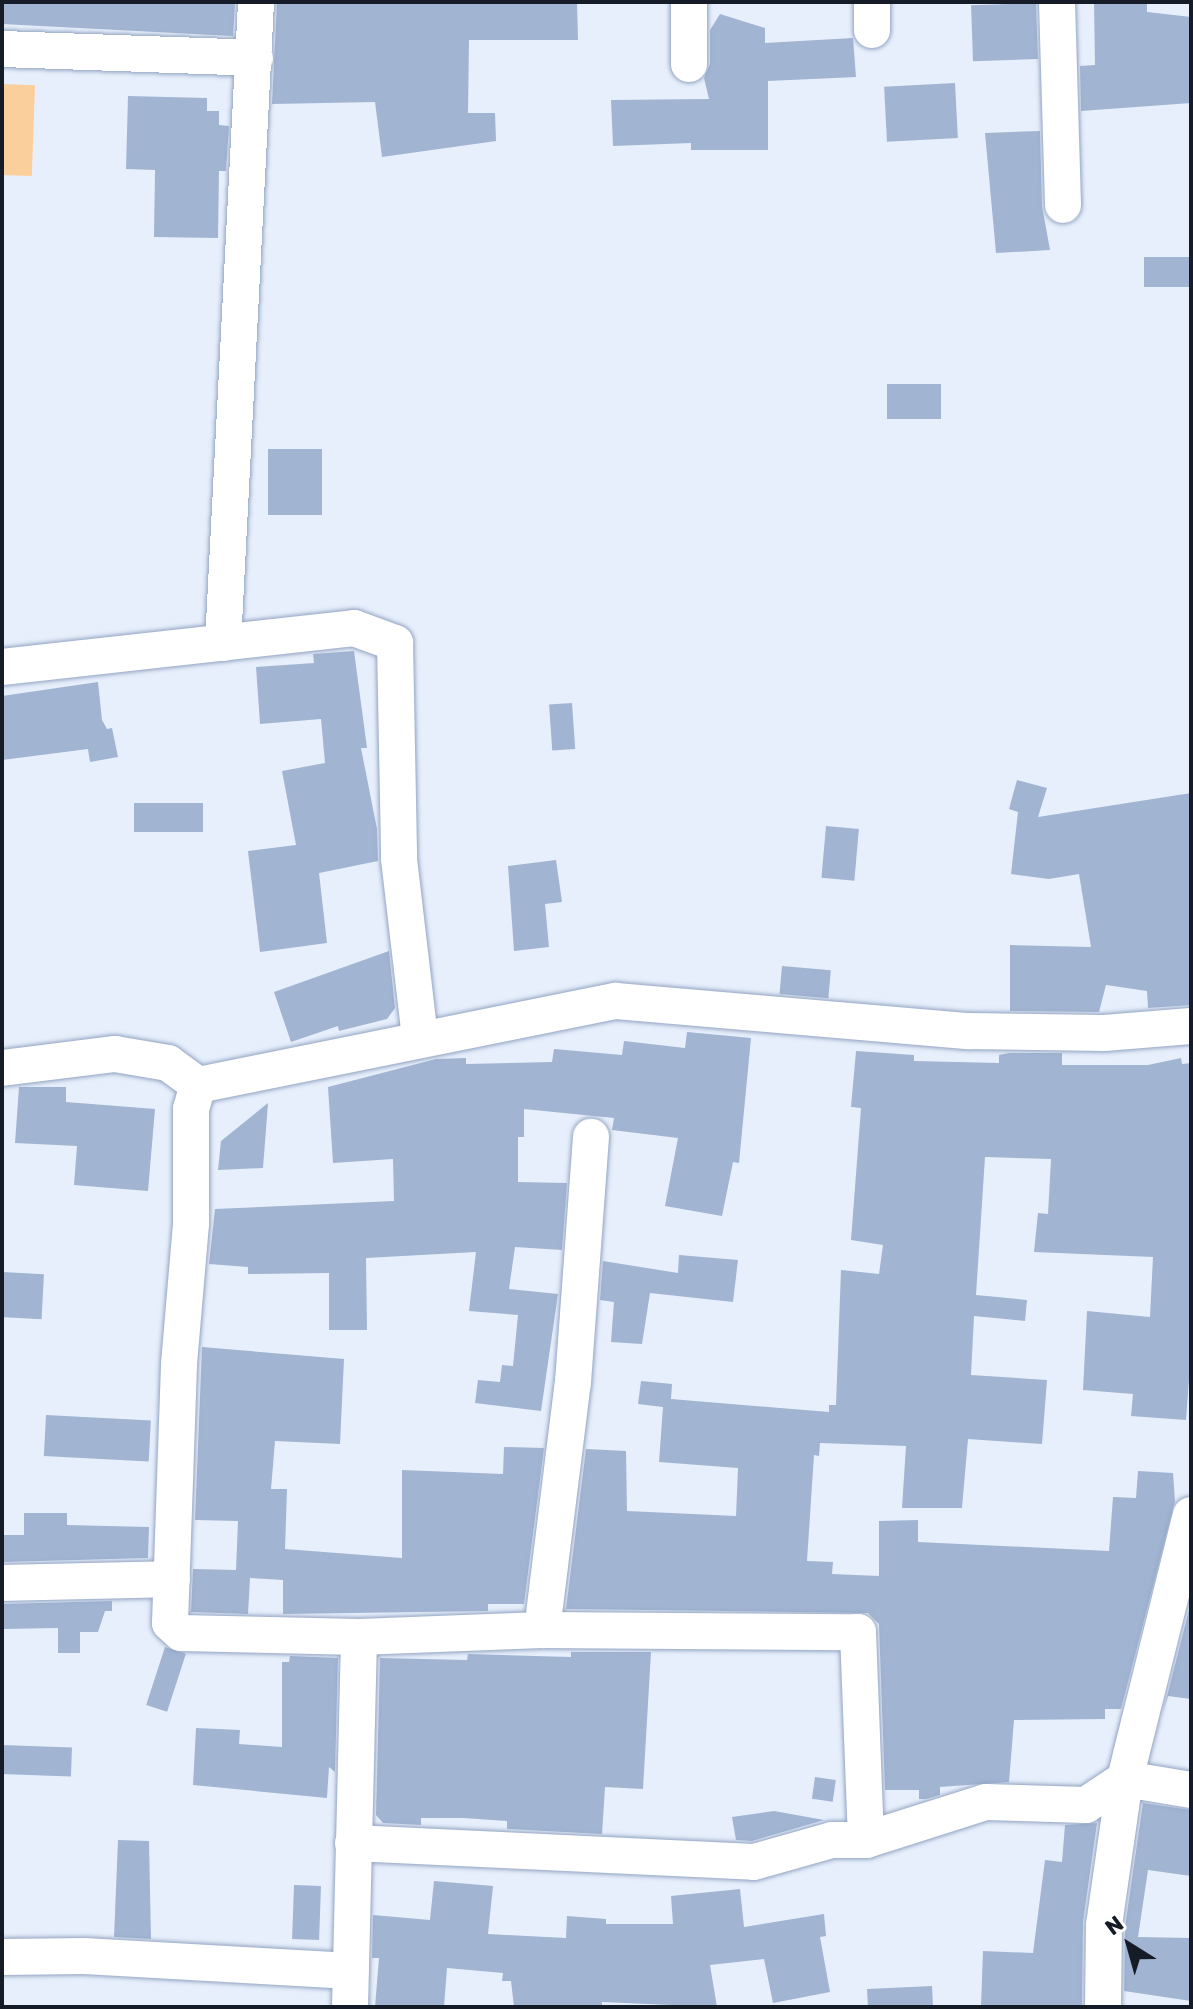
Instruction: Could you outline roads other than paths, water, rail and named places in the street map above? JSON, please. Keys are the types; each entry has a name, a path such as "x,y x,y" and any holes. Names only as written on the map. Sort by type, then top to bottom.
{"street":[{"path":"223,643 256,2"},
{"path":"689,2 689,64"},
{"path":"1057,2 1063,205"},
{"path":"2,49 255,58"},
{"path":"2,667 354,628 395,643 399,859 420,1037"},
{"path":"2,1068 115,1054 168,1063 198,1085 420,1037 616,1001 969,1031 1104,1033 1191,1026"},
{"path":"198,1085 191,1109 170,1623 181,1633 359,1637 542,1630 858,1632 866,1840"},
{"path":"542,1630 573,1382 591,1137"},
{"path":"1103,2007 1104,1925 1125,1779 1183,1570 1191,1515"},
{"path":"2,1583 172,1579"},
{"path":"350,2007 359,1637"},
{"path":"353,1843 754,1862 832,1840 866,1840 986,1802 1086,1805 1125,1779 1191,1790"},
{"path":"2,1957 84,1956 351,1971"}]}
